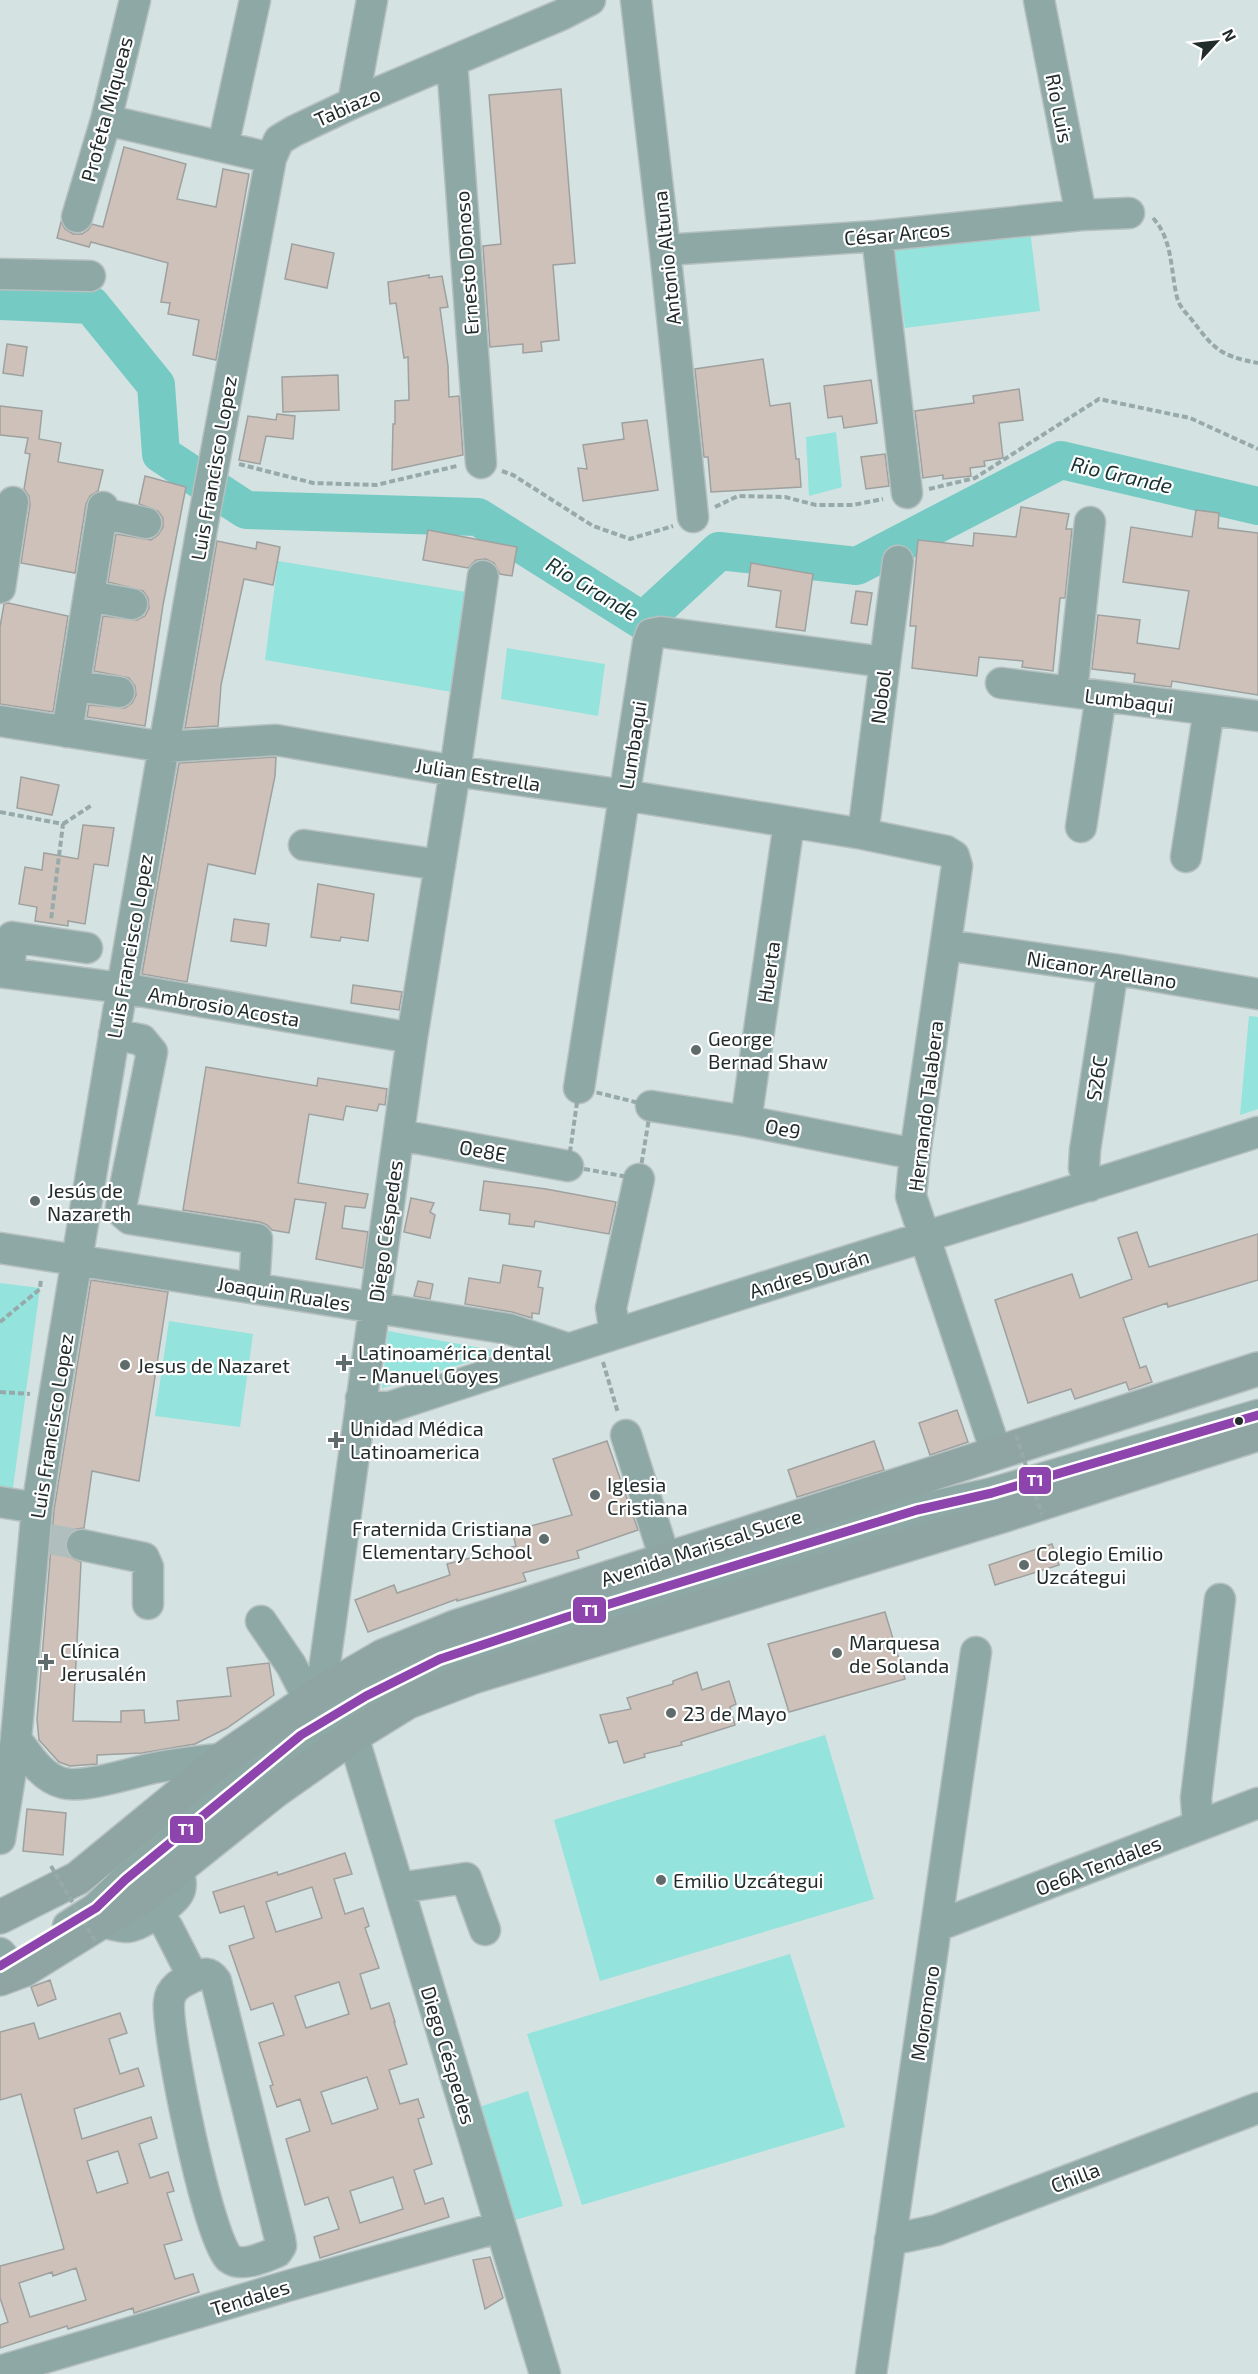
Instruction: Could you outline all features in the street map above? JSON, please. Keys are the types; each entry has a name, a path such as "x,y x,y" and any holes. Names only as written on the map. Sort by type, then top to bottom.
{"main road":[{"name":"Avenida Mariscal Sucre","path":"0,1918 78,1878 224,1758 315,1696 383,1656 455,1627 1006,1443 1258,1369"},
{"path":"6,1966 99,1932 275,1791 353,1736 408,1702 473,1677 1002,1516 1258,1434"}],"street":[{"name":"Profeta Miqueas","path":"77,217 106,120 135,0"},
{"path":"224,146 255,0"},
{"path":"353,103 372,0"},
{"name":"Tabiazo","path":"271,158 276,144 283,137 353,103 452,62 560,7 590,0"},
{"name":"Antonio Altuna","path":"636,0 693,517"},
{"name":"Río Luis","path":"1039,0 1082,215"},
{"name":"Ernesto Donoso","path":"452,62 481,463"},
{"path":"106,120 271,158"},
{"name":"Luis Francisco Lopez","path":"0,1839 16,1739 41,1538 37,1508 114,1034 203,522 271,158"},
{"name":"César Arcos","path":"665,250 877,236 1082,215 1129,213"},
{"path":"877,236 907,493"},
{"path":"0,274 90,276"},
{"path":"0,583 14,502"},
{"path":"67,732 102,510 146,523"},
{"path":"1081,826 1087,694 1090,522"},
{"name":"Nobol","path":"863,834 898,561"},
{"name":"Diego Céspedes","path":"315,1696 483,576"},
{"path":"89,596 132,604"},
{"name":"Lumbaqui","path":"579,1088 651,634 661,632 884,662"},
{"name":"Lumbaqui","path":"1000,683 1258,716"},
{"path":"75,686 119,692"},
{"path":"1186,857 1209,710"},
{"name":"Julian Estrella","path":"0,721 164,747 276,740 455,771 624,795 863,834 946,851 954,856"},
{"name":"Huerta","path":"746,1121 789,823"},
{"path":"304,845 440,865"},
{"name":"Hernando Talabera","path":"954,856 957,866 915,1154 911,1196 924,1238 1006,1443"},
{"path":"4,973 12,937 87,948"},
{"name":"Nicanor Arellano","path":"946,945 1113,969 1258,994"},
{"name":"S26C","path":"1090,1186 1084,1168 1084,1150 1113,969"},
{"name":"Ambrosio Acosta","path":"4,973 122,988 412,1038"},
{"path":"114,1034 142,1040 152,1052 121,1207 123,1213 130,1219 257,1239 254,1288"},
{"name":"Oe9","path":"651,1106 746,1121 915,1154"},
{"name":"Andres Durán","path":"361,1398 374,1407 390,1407 566,1348 1258,1132"},
{"name":"Oe8E","path":"399,1135 568,1166"},
{"path":"606,1336 610,1308 639,1179"},
{"name":"Joaquin Ruales","path":"0,1248 509,1329 566,1348"},
{"path":"917,1510 979,1480 1258,1394"},
{"path":"6,1966 96,1908 125,1880 301,1735 366,1696 440,1659 567,1617 917,1510 992,1493 1258,1415"},
{"path":"626,1435 665,1558"},
{"path":"0,1502 37,1508"},
{"path":"82,1545 144,1558 148,1567 148,1604"},
{"path":"1198,1826 1196,1798 1220,1599"},
{"path":"261,1621 315,1696"},
{"name":"Moromoro","path":"871,2374 976,1652"},
{"name":"Diego Céspedes","path":"353,1736 545,2374"},
{"path":"16,1739 48,1776 63,1783 87,1782 159,1767 224,1758"},
{"name":"Oe6A Tendales","path":"937,1926 1258,1803"},
{"path":"99,1932 140,1924 157,1912 178,1895 182,1884 178,1870"},
{"path":"399,1888 466,1878 470,1884 484,1930"},
{"path":"0,1918 125,1880"},
{"path":"157,1912 168,1928 193,1977"},
{"path":"205,1973 211,1975 216,1981 280,2239 281,2246 277,2252 239,2262 230,2259 223,2250 210,2214 188,2128 177,2066 168,2000 174,1989 193,1977 205,1973"},
{"name":"Chilla","path":"890,2240 937,2230 1258,2108"},
{"name":"Tendales","path":"0,2371 53,2366 291,2285 500,2227"}],"path":[{"path":"1129,213 1149,215 1158,224 1167,242 1179,303 1213,347 1235,359 1258,363"},
{"path":"214,462 313,483 376,486 450,467 481,463 513,475 593,526 630,539 664,530 738,496 785,497 816,505 853,505 948,486 975,478 1099,399 1190,418 1258,449"},
{"path":"0,812 63,824 92,805"},
{"path":"48,942 63,824"},
{"path":"579,1088 651,1106 639,1179 568,1166 579,1088"},
{"path":"0,1322 40,1289 44,1256"},
{"path":"606,1336 626,1435"},
{"path":"1006,1443 1042,1515"},
{"path":"51,1866 99,1932"}],"shaded area":[{"path":"1030,230 1040,311 905,328 894,246"},
{"path":"836,432 842,487 809,496 806,437"},
{"path":"278,561 466,592 452,692 265,660"},
{"path":"507,648 605,664 598,716 501,699"},
{"path":"1249,1016 1258,1017 1258,1109 1240,1115"},
{"path":"0,1283 40,1288 12,1495 0,1493"},
{"path":"169,1321 253,1334 240,1427 155,1416"},
{"path":"388,1331 503,1352 382,1388"},
{"path":"825,1735 874,1899 600,1981 554,1820"},
{"path":"790,1954 845,2127 582,2205 527,2034"},
{"path":"528,2091 563,2206 505,2223 470,2110"}],"building":[{"path":"561,89 575,263 553,265 559,340 541,342 542,351 523,353 523,344 490,347 483,246 501,244 489,95"},
{"path":"124,147 186,164 177,199 216,207 223,169 249,174 216,360 193,355 199,320 168,314 170,303 161,302 168,263 91,242 89,247 57,238 61,222 65,229 73,234 82,234 92,224 103,227"},
{"path":"292,244 334,253 327,288 285,279"},
{"path":"429,275 429,278 442,276 448,307 440,308 448,366 449,397 459,396 463,455 392,470 395,401 409,400 408,357 404,358 396,303 390,304 388,282"},
{"path":"7,344 27,347 23,376 3,373"},
{"path":"763,359 770,406 790,403 801,487 711,492 708,457 704,457 695,369"},
{"path":"338,375 339,410 283,412 282,377"},
{"path":"871,380 877,423 844,428 842,416 828,418 824,386"},
{"path":"1019,389 1023,420 999,423 1003,458 984,461 985,466 970,468 971,476 943,479 943,475 923,478 915,411 974,403 973,396"},
{"path":"0,406 42,411 39,439 61,443 58,462 103,470 98,491 90,496 86,504 75,573 21,563 30,505 29,496 24,489 30,454 25,453 28,438 0,435"},
{"path":"277,414 295,416 293,439 266,436 260,464 239,460 248,416 276,420"},
{"path":"647,420 658,490 583,501 578,468 587,469 583,445 624,439 622,423"},
{"path":"885,454 889,486 866,489 861,457"},
{"path":"145,476 186,487 163,605 145,726 87,717 89,705 125,708 132,703 136,695 135,686 129,678 94,671 103,616 137,620 145,616 149,608 148,598 143,591 108,582 116,534 151,540 163,527 163,518 158,511 139,504"},
{"path":"1021,507 1069,514 1066,529 1072,529 1065,598 1060,598 1053,671 1022,667 1023,661 979,657 977,676 912,668 916,626 910,626 918,540 973,546 974,533 1016,537"},
{"path":"1196,510 1219,513 1218,528 1258,533 1258,695 1172,681 1171,687 1134,682 1135,674 1092,669 1098,615 1140,620 1137,643 1179,649 1189,591 1123,582 1131,527 1192,537"},
{"path":"428,530 517,547 512,576 500,574 494,563 486,559 476,560 468,568 423,560"},
{"path":"217,541 256,549 257,542 280,547 273,585 244,579 221,685 218,726 185,728"},
{"path":"751,563 813,574 805,631 776,627 781,591 748,586"},
{"path":"856,591 872,593 867,625 851,623"},
{"path":"4,604 68,616 53,712 0,704 0,627"},
{"path":"276,757 275,776 255,874 208,864 187,982 142,974 179,763"},
{"path":"21,777 59,785 52,815 17,808"},
{"path":"83,825 114,828 108,866 94,864 85,924 68,921 68,926 35,921 37,907 19,904 25,867 42,870 44,853 78,859"},
{"path":"318,884 374,894 368,941 341,937 340,941 311,937"},
{"path":"234,919 269,924 266,946 231,941"},
{"path":"353,985 402,992 399,1010 351,1003"},
{"path":"206,1067 317,1086 318,1078 387,1089 385,1105 379,1104 377,1111 346,1106 343,1120 309,1114 298,1183 368,1194 365,1208 345,1206 342,1228 368,1232 363,1268 316,1259 326,1203 295,1199 289,1233 272,1230 260,1222 183,1210"},
{"path":"484,1181 546,1189 616,1202 609,1234 535,1221 534,1227 509,1224 510,1214 480,1210"},
{"path":"411,1198 434,1203 430,1212 435,1215 430,1238 404,1232"},
{"path":"1137,1232 1149,1267 1258,1234 1258,1280 1168,1307 1167,1303 1123,1318 1140,1368 1146,1366 1152,1382 1129,1390 1126,1382 1075,1399 1071,1389 1028,1403 995,1300 1072,1274 1080,1298 1132,1279 1118,1238"},
{"path":"503,1265 541,1271 538,1287 543,1288 539,1314 532,1313 532,1318 465,1304 469,1278 500,1283"},
{"path":"91,1280 168,1292 139,1481 92,1471 84,1528 70,1533 65,1541 70,1557 81,1562 73,1721 121,1722 121,1711 144,1710 145,1723 179,1720 177,1701 231,1696 227,1668 269,1663 274,1695 227,1728 195,1744 142,1753 97,1755 97,1764 70,1766 59,1762 39,1740 37,1719 54,1510"},
{"path":"418,1281 433,1284 430,1299 414,1296"},
{"path":"957,1410 968,1442 930,1455 919,1423"},
{"path":"607,1441 638,1530 577,1551 579,1558 523,1573 526,1581 457,1601 457,1599 368,1632 355,1600 394,1585 397,1593 450,1575 447,1564 516,1546 512,1531 572,1515 553,1459"},
{"path":"874,1441 884,1470 797,1497 788,1470"},
{"name":"Colegio Emilio Uzcátegui","path":"1052,1544 1059,1565 995,1585 989,1565"},
{"path":"885,1612 905,1679 789,1712 768,1644"},
{"path":"697,1672 702,1690 729,1681 736,1704 730,1707 735,1725 681,1742 682,1745 644,1754 645,1757 624,1763 617,1741 609,1743 600,1715 631,1709 627,1698 673,1684 673,1681"},
{"path":"27,1809 66,1813 63,1855 23,1851"},
{"path":"345,1853 352,1874 334,1879 345,1914 363,1908 369,1926 365,1928 379,1968 360,1974 371,2009 389,2003 395,2022 407,2064 389,2070 400,2104 418,2099 424,2117 418,2119 432,2164 414,2170 425,2204 443,2198 449,2217 320,2258 314,2237 339,2229 328,2197 305,2205 286,2139 310,2131 300,2099 277,2107 270,2086 273,2085 259,2043 284,2035 273,2003 251,2010 229,1946 254,1938 244,1906 220,1913 213,1892 277,1872 278,1875","holes":["312,1887 322,1918 276,1932 266,1902","339,1982 349,2014 306,2028 295,1996","367,2077 378,2109 332,2124 321,2092","393,2177 403,2209 360,2223 350,2191"]},
{"path":"50,1980 56,1999 38,2006 31,1987"},
{"path":"120,2013 127,2033 109,2039 120,2074 138,2068 144,2086 74,2109 82,2139 151,2117 157,2138 139,2144 150,2178 168,2172 174,2191 167,2193 182,2240 164,2245 175,2279 193,2274 199,2292 134,2313 133,2308 68,2329 67,2326 0,2348 0,2325 8,2322 0,2298 0,2266 64,2249 21,2094 0,2100 0,2032 34,2023 39,2039","holes":["118,2151 128,2183 97,2193 87,2161","76,2268 86,2300 30,2317 19,2283 52,2272 53,2276"]},
{"path":"490,2257 503,2298 485,2309 473,2260"}],"waterway":[{"name":"Rio Grande","path":"0,301 91,305 156,385 161,454 246,510 478,517 643,621 719,551 857,566 1061,460 1258,506"}],"tunnel":[{"path":"49,1539 82,1545"}],"transit line":[{"name":"T1","path":"0,1966 96,1908 125,1880 301,1735 366,1696 440,1659 567,1617 917,1510 992,1493 1258,1415"}],"place":[{"name":"George Bernad Shaw","path":"696,1050"},
{"name":"Jesús de Nazareth","path":"35,1201"},
{"name":"Latinoamérica dental - Manuel Goyes","path":"344,1363"},
{"name":"Jesus de Nazaret","path":"125,1365"},
{"name":"Unidad Médica Latinoamerica","path":"336,1440"},
{"name":"Iglesia Cristiana","path":"595,1495"},
{"name":"Fraternida Cristiana Elementary School","path":"544,1539"},
{"name":"Colegio Emilio Uzcátegui","path":"1024,1565"},
{"name":"Marquesa de Solanda","path":"837,1653"},
{"name":"Clínica Jerusalén","path":"46,1662"},
{"name":"23 de Mayo","path":"671,1713"},
{"name":"Emilio Uzcátegui","path":"661,1880"}]}
